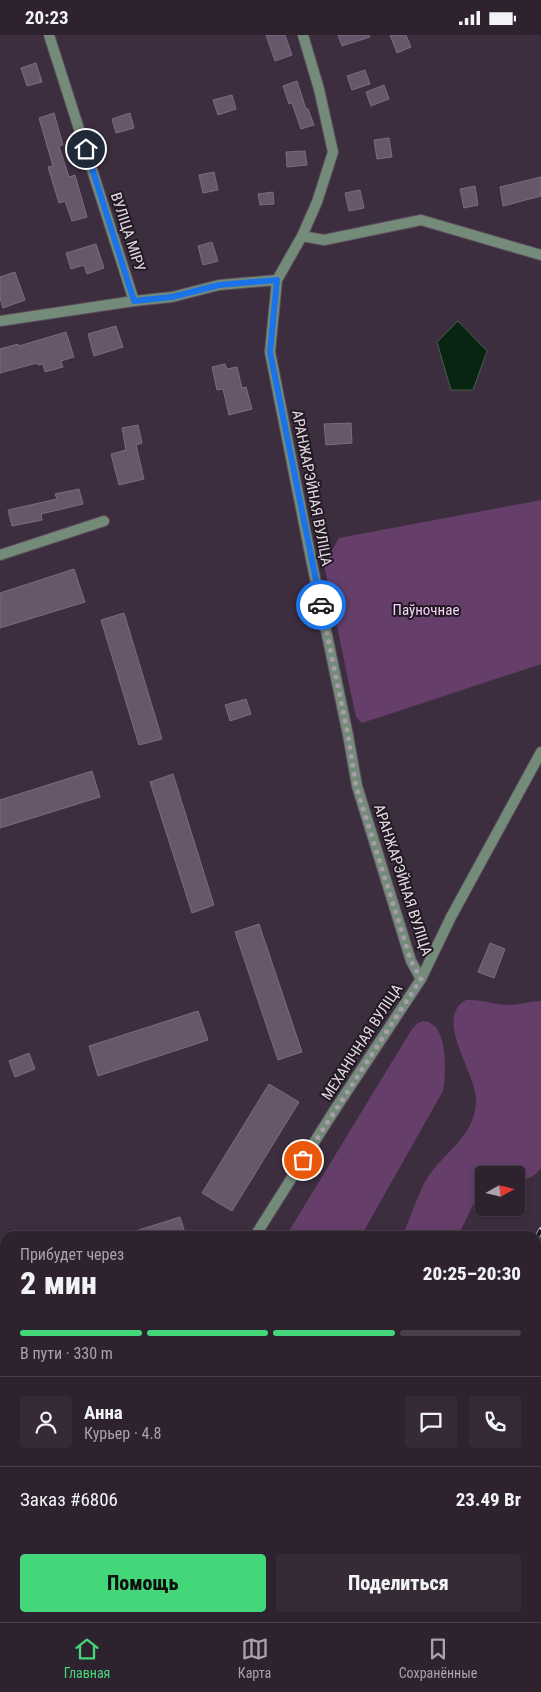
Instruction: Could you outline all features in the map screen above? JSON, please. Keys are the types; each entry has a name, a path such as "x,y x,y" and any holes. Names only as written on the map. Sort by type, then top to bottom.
{"street":[{"name":"ВУЛІЦА МІРУ","path":"49,35 134,301"},
{"name":"АРАНЖАРЭЙНАЯ ВУЛІЦА","path":"303,35 320,89 333,152 317,202 302,236 277,280 270,352 348,735 356,786 411,961 421,979"},
{"path":"302,236 324,240 421,220 541,255"},
{"path":"0,321 172,297 219,285 277,280"},
{"path":"0,555 104,521"},
{"name":"МЕХАНІЧНАЯ ВУЛІЦА","path":"258,1231 421,979 451,917 541,753"}],"green space":[{"name":"Паўночнае","path":"541,500 541,664 362,723 356,717 324,565 339,538"},
{"path":"466,1000 510,1005 541,1001 541,1168 525,1180 525,1166 475,1166 475,1201 460,1231 404,1231 426,1180 464,1135 474,1114 475,1090 459,1048 454,1020 457,1009"},
{"path":"423,1021 431,1024 438,1030 442,1039 445,1061 443,1091 364,1231 289,1231 412,1029"}],"shaded area":[{"path":"458,321 487,351 473,390 451,390 437,342"}],"building":[{"path":"266,35 285,35 292,55 275,61"},
{"path":"338,35 369,35 370,37 342,46"},
{"path":"390,35 406,35 411,47 397,53"},
{"path":"36,63 42,82 27,86 21,68"},
{"path":"365,70 370,84 352,90 347,76"},
{"path":"297,81 306,109 308,109 314,125 301,129 292,103 289,104 283,86"},
{"path":"384,85 389,99 371,106 366,92"},
{"path":"232,95 236,109 218,115 213,100"},
{"path":"54,113 63,145 59,146 69,177 75,175 87,217 72,221 65,201 59,203 48,167 53,166 39,118"},
{"path":"130,113 134,128 116,133 112,119"},
{"path":"389,138 392,157 377,159 374,140"},
{"path":"305,151 307,165 287,167 286,152"},
{"path":"214,172 218,190 203,193 199,175"},
{"path":"541,177 541,196 503,206 500,187"},
{"path":"475,186 478,205 464,208 460,189"},
{"path":"360,190 364,208 349,211 345,193"},
{"path":"273,192 274,204 260,205 258,194"},
{"path":"212,242 218,261 203,265 198,246"},
{"path":"96,244 104,268 87,274 84,265 71,269 66,253"},
{"path":"15,272 25,300 3,308 0,298 0,277"},
{"path":"116,326 123,347 94,356 88,334"},
{"path":"66,332 74,357 61,361 63,367 45,372 43,364 38,365 37,363 0,373 0,349 18,344 19,346"},
{"path":"225,364 227,369 237,367 242,388 246,387 252,409 229,415 223,389 217,390 212,367"},
{"path":"351,423 352,443 326,445 324,424"},
{"path":"138,425 142,443 136,445 144,479 119,485 111,454 126,450 122,428"},
{"path":"79,489 83,504 41,514 42,520 12,526 8,510 57,499 55,494"},
{"path":"74,569 85,602 0,628 0,593"},
{"path":"124,613 162,739 139,745 101,620"},
{"path":"246,699 251,714 230,721 225,705"},
{"path":"92,771 100,797 0,828 0,800"},
{"path":"173,774 214,905 192,913 150,782"},
{"path":"259,924 302,1052 278,1060 235,932"},
{"path":"490,943 505,949 494,978 478,972"},
{"path":"198,1011 208,1040 98,1076 89,1046"},
{"path":"29,1053 35,1069 15,1077 9,1061"},
{"path":"269,1084 299,1102 232,1211 202,1193"},
{"path":"180,1217 184,1231 136,1231"}],"way so far":[{"path":"303,1160 421,979 411,961 356,786 348,735 321,605"}],"route":[{"path":"86,149 134,301 172,297 219,285 277,280 270,352 321,605"}]}
